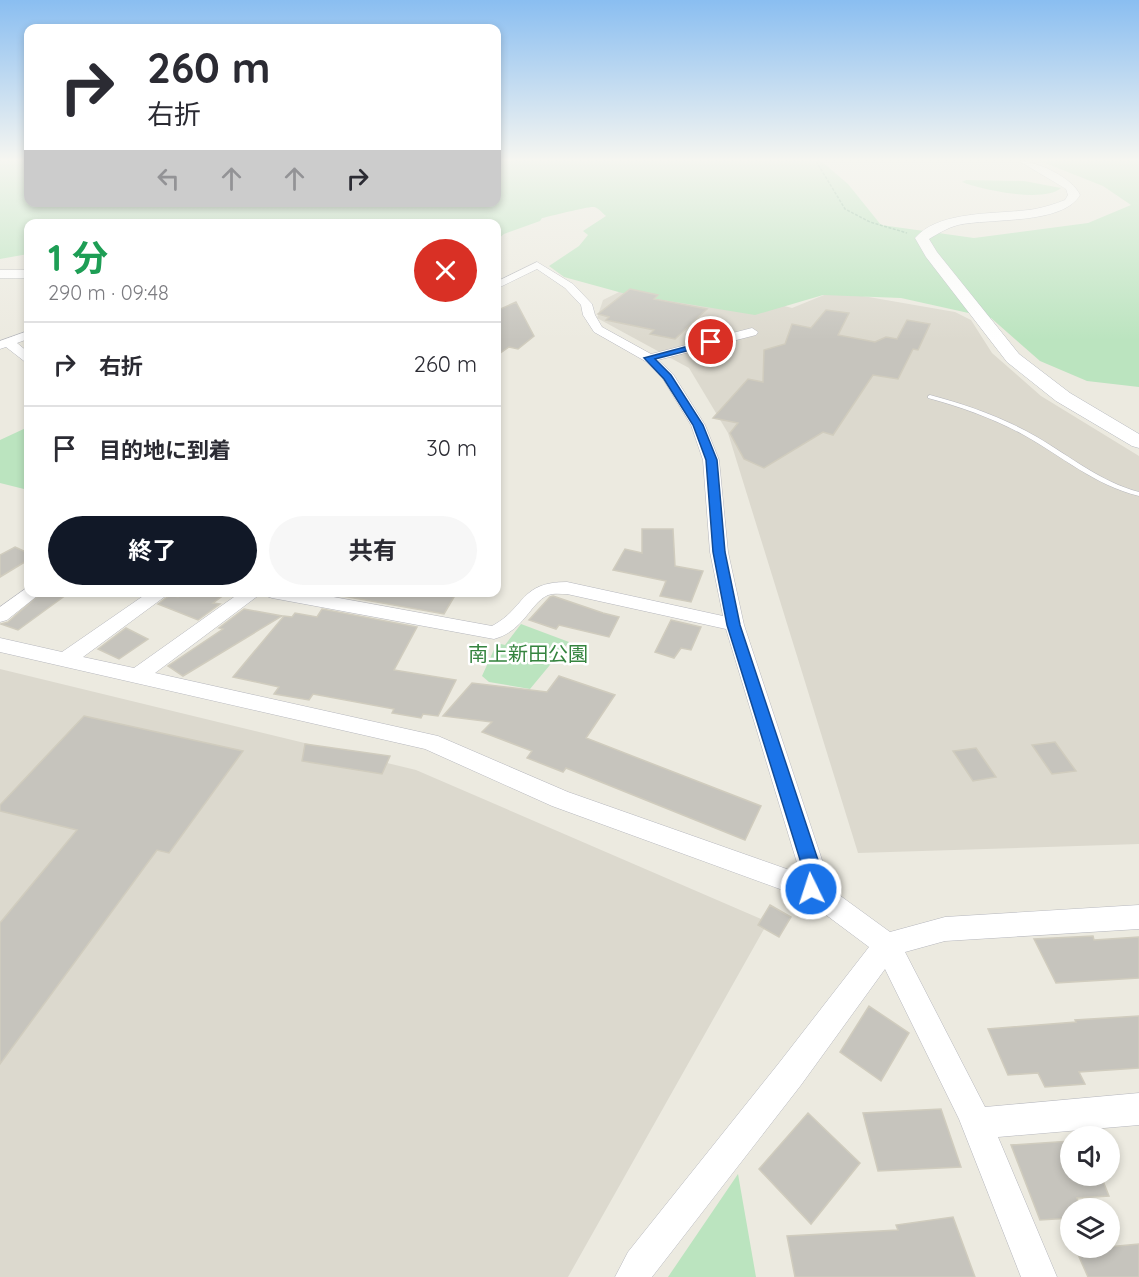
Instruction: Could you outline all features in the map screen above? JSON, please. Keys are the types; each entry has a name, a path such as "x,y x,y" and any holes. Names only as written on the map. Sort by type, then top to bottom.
{"street":[{"path":"967,221 932,228 922,238 931,254 1013,358 1063,397 1139,442"},
{"path":"501,283 537,265 569,286 586,304 589,315 598,329 649,358 668,377 698,425 711,460 719,552 734,625 811,866 811,889"},
{"path":"0,274 24,274"},
{"path":"649,358 752,332"},
{"path":"4,344 24,336"},
{"path":"4,344 24,356"},
{"path":"300,597 494,633 508,624 539,592 567,588 734,625"},
{"path":"0,616 25,597"},
{"path":"65,660 155,597"},
{"path":"137,676 247,597"},
{"path":"0,645 430,742 560,799 811,889 887,945 977,1123 1039,1277"},
{"path":"633,1277 640,1263 790,1074 887,945 945,929 1139,917"},
{"path":"977,1123 1139,1109"}],"lane":[{"path":"930,398 962,406 1001,421 1037,440 1108,484 1139,494"}],"path":[{"path":"869,221 922,238"}],"shaded area":[{"path":"674,278 792,308 834,291 955,312 971,320 992,353 1041,396 1139,456 1139,844 858,853 728,433 689,368 597,318 603,300 643,280"},
{"path":"0,669 416,770 768,922 568,1277 0,1277"}],"green space":[{"path":"0,221 24,221 24,255 0,259"},
{"path":"501,221 540,221 540,221 501,237"},
{"path":"599,221 877,221 881,225 974,238 1094,221 1139,221 1139,387 1087,381 1040,361 991,318 901,298 823,295 755,315 626,294 564,277 549,266 579,246 588,235 583,231"},
{"path":"24,429 24,489 0,483 0,440"},
{"name":"南上新田公園","path":"521,624 569,642 530,689 489,682 482,676 497,643 505,645"},
{"path":"738,1174 756,1277 668,1277"}],"building":[{"path":"630,289 658,295 654,299 707,309 675,339 650,334 654,330 606,320 609,317 598,314"},
{"path":"516,302 534,336 518,349 509,347 501,353 501,309"},
{"path":"826,310 849,313 838,335 875,342 886,337 897,339 907,320 930,324 918,350 913,349 898,379 873,375 833,435 823,432 764,468 744,459 730,433 738,423 713,418 748,379 763,382 764,350 785,344 792,324 811,328"},
{"path":"642,529 673,529 675,566 703,571 691,602 660,596 666,581 613,570 625,549 642,553"},
{"path":"15,547 24,551 24,562 0,577 0,555"},
{"path":"553,596 619,617 609,637 559,625 556,629 529,620"},
{"path":"36,597 63,597 18,630 1,624 8,622"},
{"path":"167,597 221,597 213,603 220,604 198,620 158,604"},
{"path":"348,597 454,597 444,614"},
{"path":"244,609 282,616 183,676 168,666 223,629 219,628"},
{"path":"322,609 417,627 394,670 456,680 438,716 423,714 421,718 392,713 394,709 313,694 309,700 274,694 279,687 233,677 284,616 292,617 295,613 317,617"},
{"path":"671,620 701,627 691,650 681,648 674,658 655,652"},
{"path":"126,628 148,639 119,659 98,649"},
{"path":"559,676 615,695 586,738 761,806 745,840 566,768 563,772 527,758 532,751 482,732 492,722 443,716 472,683 547,692"},
{"path":"84,716 243,751 169,853 157,850 0,1064 0,923 77,830 0,811 0,805"},
{"path":"1055,742 1076,771 1052,774 1032,745"},
{"path":"305,744 390,756 382,774 302,761"},
{"path":"976,748 996,777 973,781 953,751"},
{"path":"770,905 791,917 779,937 758,925"},
{"path":"1093,936 1094,940 1139,937 1139,978 1056,983 1034,939"},
{"path":"869,1006 909,1033 881,1081 840,1052"},
{"path":"1139,1016 1139,1068 1079,1072 1085,1084 1045,1087 1038,1073 1008,1075 988,1029 1076,1022 1075,1020"},
{"path":"941,1109 961,1167 878,1171 863,1113"},
{"path":"808,1113 860,1163 811,1224 759,1169"},
{"path":"1060,1142 1060,1186 1105,1186 1109,1196 1060,1198 1060,1219 1040,1220 1011,1145"},
{"path":"953,1217 975,1277 795,1277 787,1236 898,1230 896,1225"},
{"path":"1139,1244 1139,1277 1088,1277 1080,1258 1120,1258 1120,1246"}],"route":[{"path":"711,342 649,358 668,377 698,425 711,460 719,552 734,625 811,866 811,889"}]}
